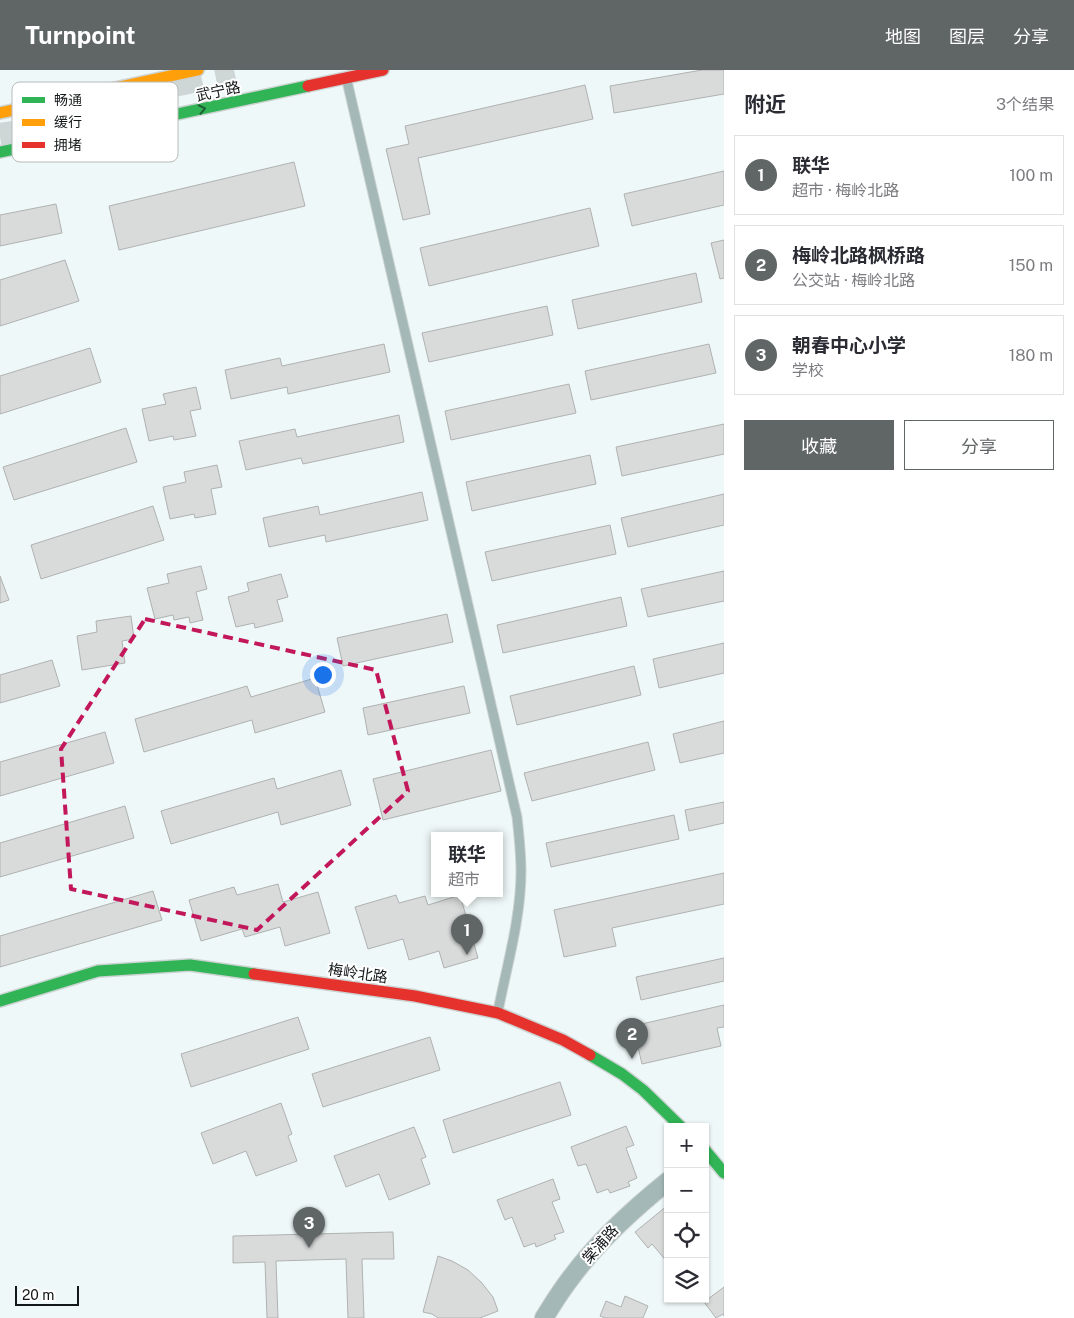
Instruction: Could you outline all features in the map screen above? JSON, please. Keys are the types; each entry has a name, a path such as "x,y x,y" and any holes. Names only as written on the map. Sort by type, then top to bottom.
{"street":[{"name":"武宁路","path":"143,82 198,70"},
{"name":"武宁路","path":"178,114 383,70"},
{"name":"梅岭北路","path":"0,1001 98,971 190,965 415,996 498,1013 563,1040 622,1074 643,1090 677,1123"},
{"path":"709,1156 724,1173"},
{"name":"棠浦路","path":"544,1318 570,1279 600,1243 636,1206 664,1184"}],"lane":[{"path":"346,78 517,817 521,872 519,896 498,1013"}],"highlighted area":[{"path":"145,619 376,670 408,791 257,930 71,889 61,749"}],"building":[{"path":"702,70 724,70 724,94 614,113 610,86"},
{"path":"585,85 593,119 418,158 430,214 403,220 386,149 409,144 405,126"},
{"path":"294,162 305,206 119,250 109,206"},
{"path":"724,171 724,205 632,226 624,194"},
{"path":"56,204 62,233 0,246 0,215"},
{"path":"590,208 599,246 429,286 420,248"},
{"path":"724,240 724,278 720,279 711,243"},
{"path":"65,260 79,301 0,326 0,280"},
{"path":"696,273 702,302 578,329 572,300"},
{"path":"547,306 553,335 429,362 422,333"},
{"path":"384,344 390,372 288,394 287,387 231,399 225,370 280,358 282,366"},
{"path":"709,344 716,373 591,400 585,371"},
{"path":"90,348 101,382 0,414 0,376"},
{"path":"569,384 576,413 451,440 445,411"},
{"path":"196,387 201,409 190,411 196,436 174,440 173,436 149,441 142,409 166,404 163,394"},
{"path":"399,415 404,442 303,464 301,458 246,470 239,441 295,429 297,437"},
{"path":"724,424 724,454 622,476 616,447"},
{"path":"126,428 137,462 14,500 3,467"},
{"path":"590,455 596,484 472,511 466,482"},
{"path":"217,465 222,487 211,489 216,514 195,518 194,514 170,519 163,487 186,482 184,472"},
{"path":"422,492 428,520 326,542 325,535 269,547 263,518 318,506 320,515"},
{"path":"724,494 724,525 628,547 621,518"},
{"path":"153,506 164,540 41,579 31,545"},
{"path":"610,525 616,554 492,581 485,552"},
{"path":"201,566 207,589 196,592 203,620 190,623 189,617 174,620 173,615 155,619 147,588 169,583 167,574"},
{"path":"724,571 724,601 648,617 641,589"},
{"path":"281,574 288,597 277,600 283,621 255,628 254,623 236,627 228,597 249,591 247,583"},
{"path":"0,576 9,600 0,603"},
{"path":"621,597 627,626 503,653 497,625"},
{"path":"447,614 453,642 343,666 337,638"},
{"path":"131,616 134,639 122,641 125,663 82,670 77,636 97,632 96,621"},
{"path":"724,643 724,673 659,688 653,659"},
{"path":"52,660 60,686 0,703 0,675"},
{"path":"634,666 641,695 517,725 510,696"},
{"path":"315,678 325,712 255,733 252,720 144,752 135,719 247,686 251,697"},
{"path":"464,686 470,713 368,735 363,708"},
{"path":"724,721 724,753 680,763 673,734"},
{"path":"105,732 114,763 0,796 0,762"},
{"path":"648,742 655,770 532,801 524,773"},
{"path":"491,750 501,791 383,820 373,779"},
{"path":"341,770 351,805 281,825 278,812 171,844 161,811 274,778 277,789"},
{"path":"724,802 724,823 689,831 685,810"},
{"path":"125,806 134,838 0,877 0,843"},
{"path":"674,815 679,839 551,867 546,843"},
{"path":"724,873 724,904 612,928 616,946 564,957 554,910"},
{"path":"278,884 283,902 318,892 330,933 285,946 280,927 245,937 242,929 201,941 189,900 234,887 237,895"},
{"path":"153,891 162,920 0,967 0,936"},
{"path":"396,895 399,903 425,896 428,905 454,897 461,897 478,958 444,968 439,951 409,960 403,939 368,949 355,907"},
{"path":"724,958 724,981 641,1000 636,977"},
{"path":"724,1005 724,1027 717,1028 721,1046 642,1064 633,1026"},
{"path":"298,1017 309,1049 191,1087 181,1054"},
{"path":"430,1037 440,1070 323,1107 312,1074"},
{"path":"560,1082 571,1115 453,1153 443,1120"},
{"path":"281,1103 292,1134 288,1136 297,1161 256,1176 246,1151 213,1164 201,1133"},
{"path":"626,1126 634,1145 626,1148 637,1178 628,1182 630,1186 610,1193 608,1189 597,1193 586,1164 578,1166 571,1147"},
{"path":"414,1127 426,1157 421,1159 430,1184 389,1200 379,1174 346,1187 334,1156"},
{"path":"553,1179 560,1199 552,1202 564,1232 554,1235 556,1239 536,1247 535,1243 524,1247 512,1217 505,1220 497,1200"},
{"path":"664,1208 664,1258 652,1244 648,1248 635,1232"},
{"path":"393,1232 394,1259 362,1259 364,1318 348,1318 346,1259 276,1261 278,1318 267,1318 265,1262 233,1263 233,1236"},
{"path":"438,1256 468,1270 493,1297 498,1311 480,1318 438,1318 423,1312"},
{"path":"724,1287 724,1316 723,1314 716,1318 705,1303 709,1303 709,1298"},
{"path":"625,1296 648,1306 643,1318 605,1318 600,1316 606,1301 621,1307"}],"tunnel":[{"path":"178,82 234,70"},
{"path":"0,137 12,135"}],"traffic: fast":[{"path":"178,114 308,86"},
{"path":"0,152 12,149"},
{"path":"0,1001 98,971 190,965 254,974"},
{"path":"590,1055 622,1074 643,1090 677,1123"},
{"path":"709,1155 724,1173"}],"traffic: slow":[{"path":"143,82 198,70"},
{"path":"0,113 12,110"}],"traffic: jam":[{"path":"308,86 383,70"},
{"path":"254,974 415,996 498,1013 563,1040 590,1055"}],"place":[{"name":"联华","path":"467,955"},
{"name":"梅岭北路枫桥路","path":"632,1059"},
{"name":"朝春中心小学","path":"309,1248"}]}
